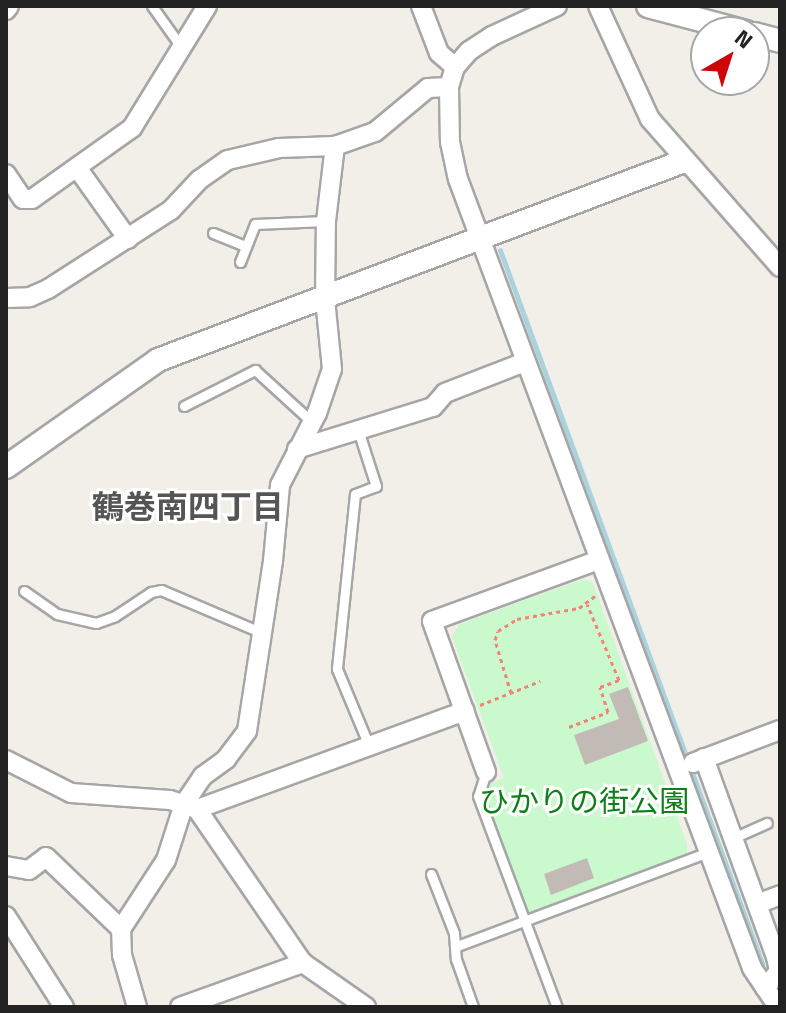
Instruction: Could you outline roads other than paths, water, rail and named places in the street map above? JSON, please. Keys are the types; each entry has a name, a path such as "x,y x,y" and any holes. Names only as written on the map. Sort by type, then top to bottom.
{"street":[{"path":"6,174 23,199 32,199 132,128 207,6"},
{"path":"421,6 439,53 455,67"},
{"path":"557,6 492,36 469,51 455,67 449,87 450,142 458,179 752,968 778,1007"},
{"path":"598,6 650,119 780,267"},
{"path":"648,6 690,17"},
{"path":"6,298 30,297 48,289 171,210 199,180 228,160 279,148 335,146 375,132 428,88 449,87"},
{"path":"137,1007 122,955 121,929 166,860 203,776 226,759 247,731 273,561 280,485 312,422 332,369 325,299 326,221 335,146"},
{"path":"6,467 158,360 684,161"},
{"path":"78,169 128,239"},
{"path":"297,449 433,407 445,393 525,362"},
{"path":"486,772 432,621 599,560"},
{"path":"6,760 71,793 190,807 465,711"},
{"path":"679,768 780,730"},
{"path":"704,758 779,971 765,988"},
{"path":"190,807 303,963 366,1007"},
{"path":"6,866 29,870 46,857 121,929"},
{"path":"757,904 780,895"},
{"path":"6,916 64,1007"},
{"path":"180,1007 303,963"}],"lane":[{"path":"152,6 182,48"},
{"path":"240,262 255,224 326,221"},
{"path":"213,233 246,246"},
{"path":"184,406 255,370 312,422"},
{"path":"358,430 376,486 355,494 337,669 369,746"},
{"path":"24,591 57,614 96,623 115,616 151,592 161,590 260,632"},
{"path":"486,772 478,796 557,1007"},
{"path":"733,838 767,823"},
{"path":"457,946 709,851"},
{"path":"431,874 457,946 456,959 473,1007"}],"waterway":[{"path":"500,250 762,963"}],"district":[{"name":"鶴巻南四丁目","path":"188,506"}],"park label":[{"name":"ひかりの街公園","path":"584,801"}]}
